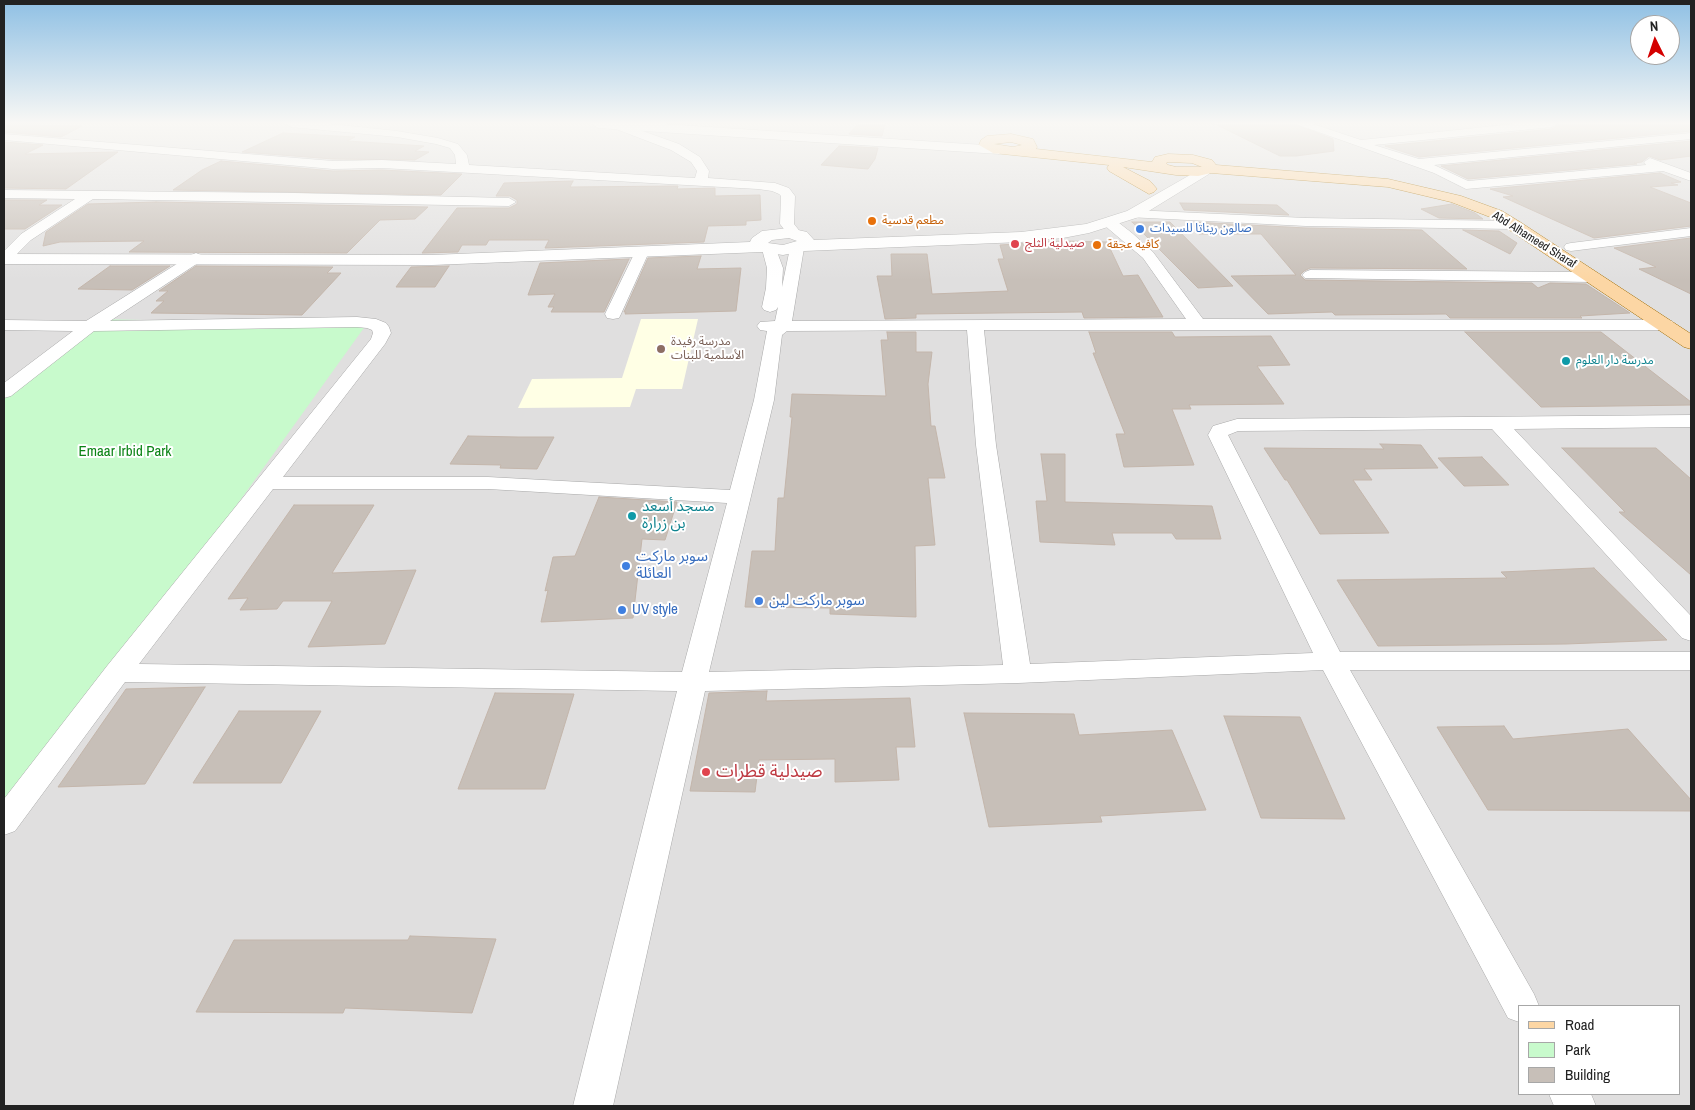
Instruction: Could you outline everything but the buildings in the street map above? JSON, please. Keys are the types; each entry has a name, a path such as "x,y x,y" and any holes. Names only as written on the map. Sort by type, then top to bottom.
{"main road":[{"path":"1130,176 1145,184 1149,189"},
{"name":"Abd Alhameed Sharaf","path":"1325,176 1415,188 1480,207 1514,225 1691,343"},
{"name":"Abd Alhameed Sharaf","path":"1374,176 1463,189 1522,218 1651,298"}],"street":[{"path":"588,176 758,185 784,191 788,196 774,328 764,400 694,682 593,1106"},
{"path":"701,181 702,176"},
{"path":"6,256 473,251 1020,232 1079,223 1106,213 1134,200 1149,189 1160,176"},
{"path":"6,256 432,260 642,252 783,240 1028,237 1063,234 1133,214 1192,176"},
{"path":"1451,176 1463,189 1584,176"},
{"path":"294,197 307,186"},
{"path":"4,194 294,197 509,202"},
{"path":"6,256 26,237 90,195"},
{"path":"1133,214 1306,222 1514,225"},
{"path":"1109,222 1148,255 1198,324"},
{"path":"1571,248 1691,232"},
{"path":"774,328 775,268 783,240"},
{"path":"613,314 642,252"},
{"path":"4,392 90,326 196,258"},
{"path":"1310,275 1593,277"},
{"path":"4,325 90,326 357,322 370,323 380,327 382,333 379,340 117,673 4,822"},
{"path":"774,328 1198,324 1666,325"},
{"path":"975,325 986,445 1018,674"},
{"path":"1520,1005 1331,661 1218,435 1220,430 1238,425 1691,421"},
{"path":"1499,424 1691,632"},
{"path":"266,483 488,483 740,497"},
{"path":"117,673 694,682 1018,674 1331,661 1691,661"},
{"path":"1570,1095 1576,1106"}],"shaded area":[{"path":"4,176 1691,176 1691,1106 4,1106"},
{"name":"مدرسة رفيدة الأسلمية للبنات","path":"641,319 698,319 682,389 636,389 630,407 518,408 532,379 622,378"}],"green space":[{"name":"Emaar Irbid Park","path":"99,319 366,325 4,829 4,393"}],"place":[{"name":"مطعم قدسية","path":"872,221"},
{"name":"صالون ريناتا للسيدات","path":"1140,229"},
{"name":"صيدلية الثلج","path":"1015,244"},
{"name":"كافيه عجقة","path":"1097,245"},
{"name":"مدرسة رفيدة الأسلمية للبنات","path":"661,349"},
{"name":"مدرسة دار العلوم","path":"1566,361"},
{"name":"مسجد أسعد بن زرارة","path":"632,516"},
{"name":"سوبر ماركت العائلة","path":"626,566"},
{"name":"سوبر ماركت لين","path":"759,601"},
{"name":"UV style","path":"622,610"},
{"name":"صيدلية قطرات","path":"706,772"}]}
